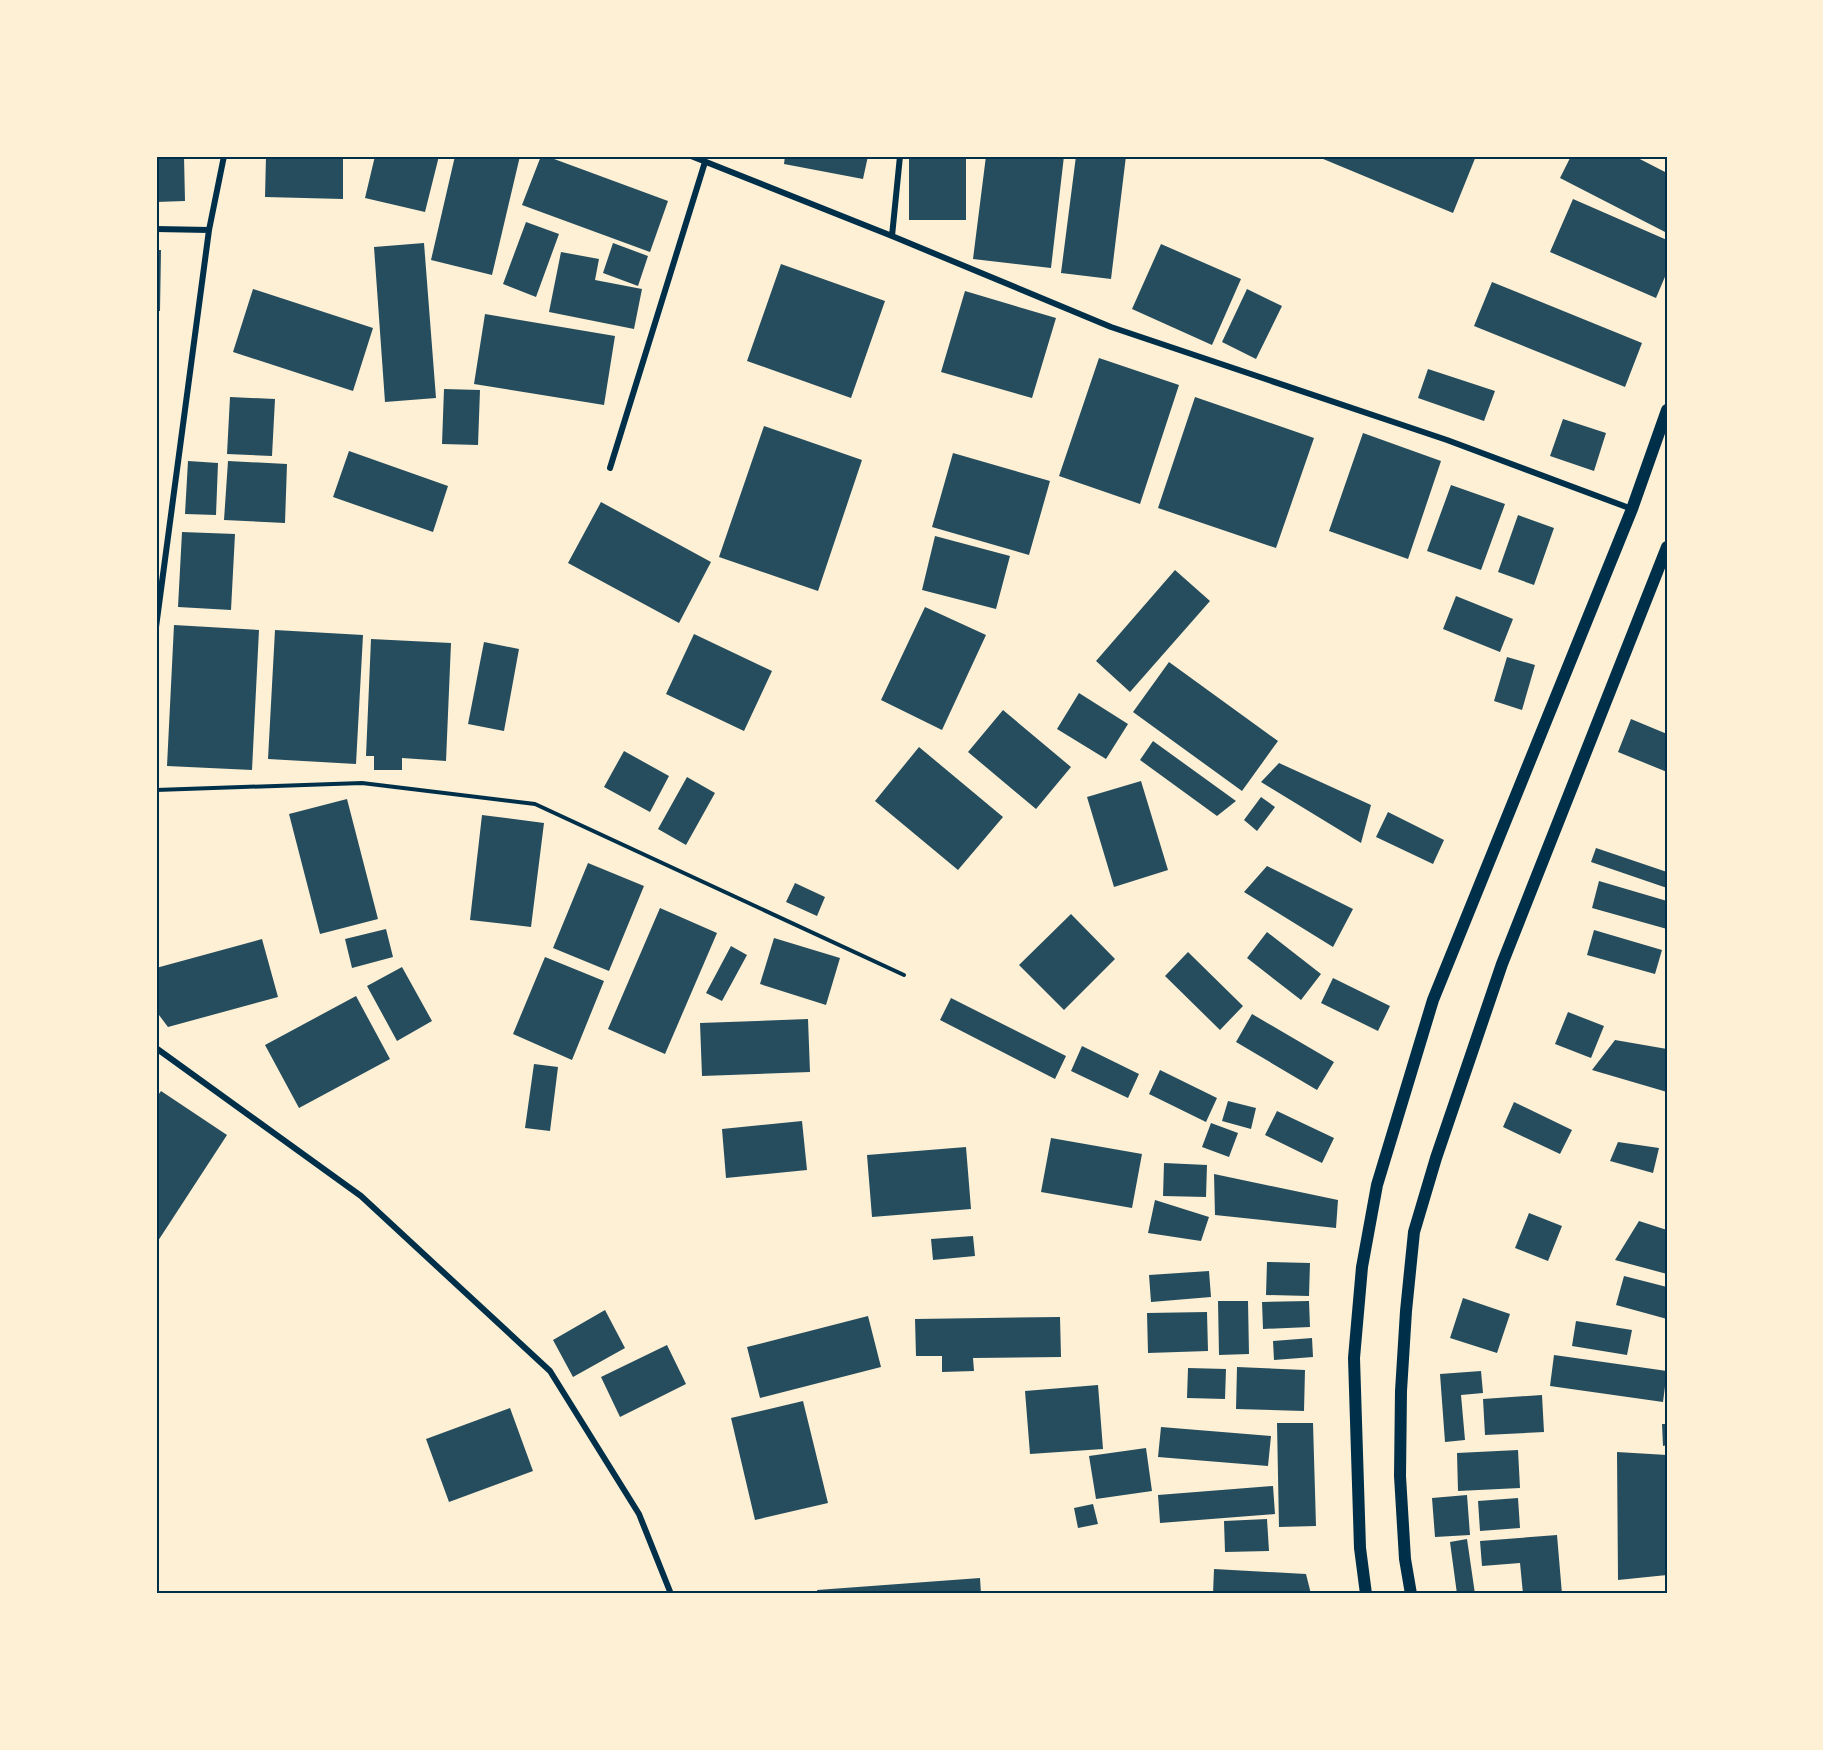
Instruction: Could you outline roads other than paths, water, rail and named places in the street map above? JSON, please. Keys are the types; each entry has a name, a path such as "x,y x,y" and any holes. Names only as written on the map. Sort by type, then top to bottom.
{"main road":[{"path":"1366,1594 1360,1548 1354,1358 1362,1267 1377,1185 1433,1000 1632,509 1667,410"},
{"path":"1411,1594 1405,1559 1400,1466 1403,1357 1414,1232 1436,1158 1502,964 1667,547"}],"street":[{"path":"156,627 209,230 224,156"},
{"path":"691,156 1111,327 1447,440 1632,509"},
{"path":"892,236 900,156"},
{"path":"610,468 705,162"},
{"path":"156,229 209,230"},
{"path":"156,1048 361,1196 550,1371 639,1514 671,1594"}]}
